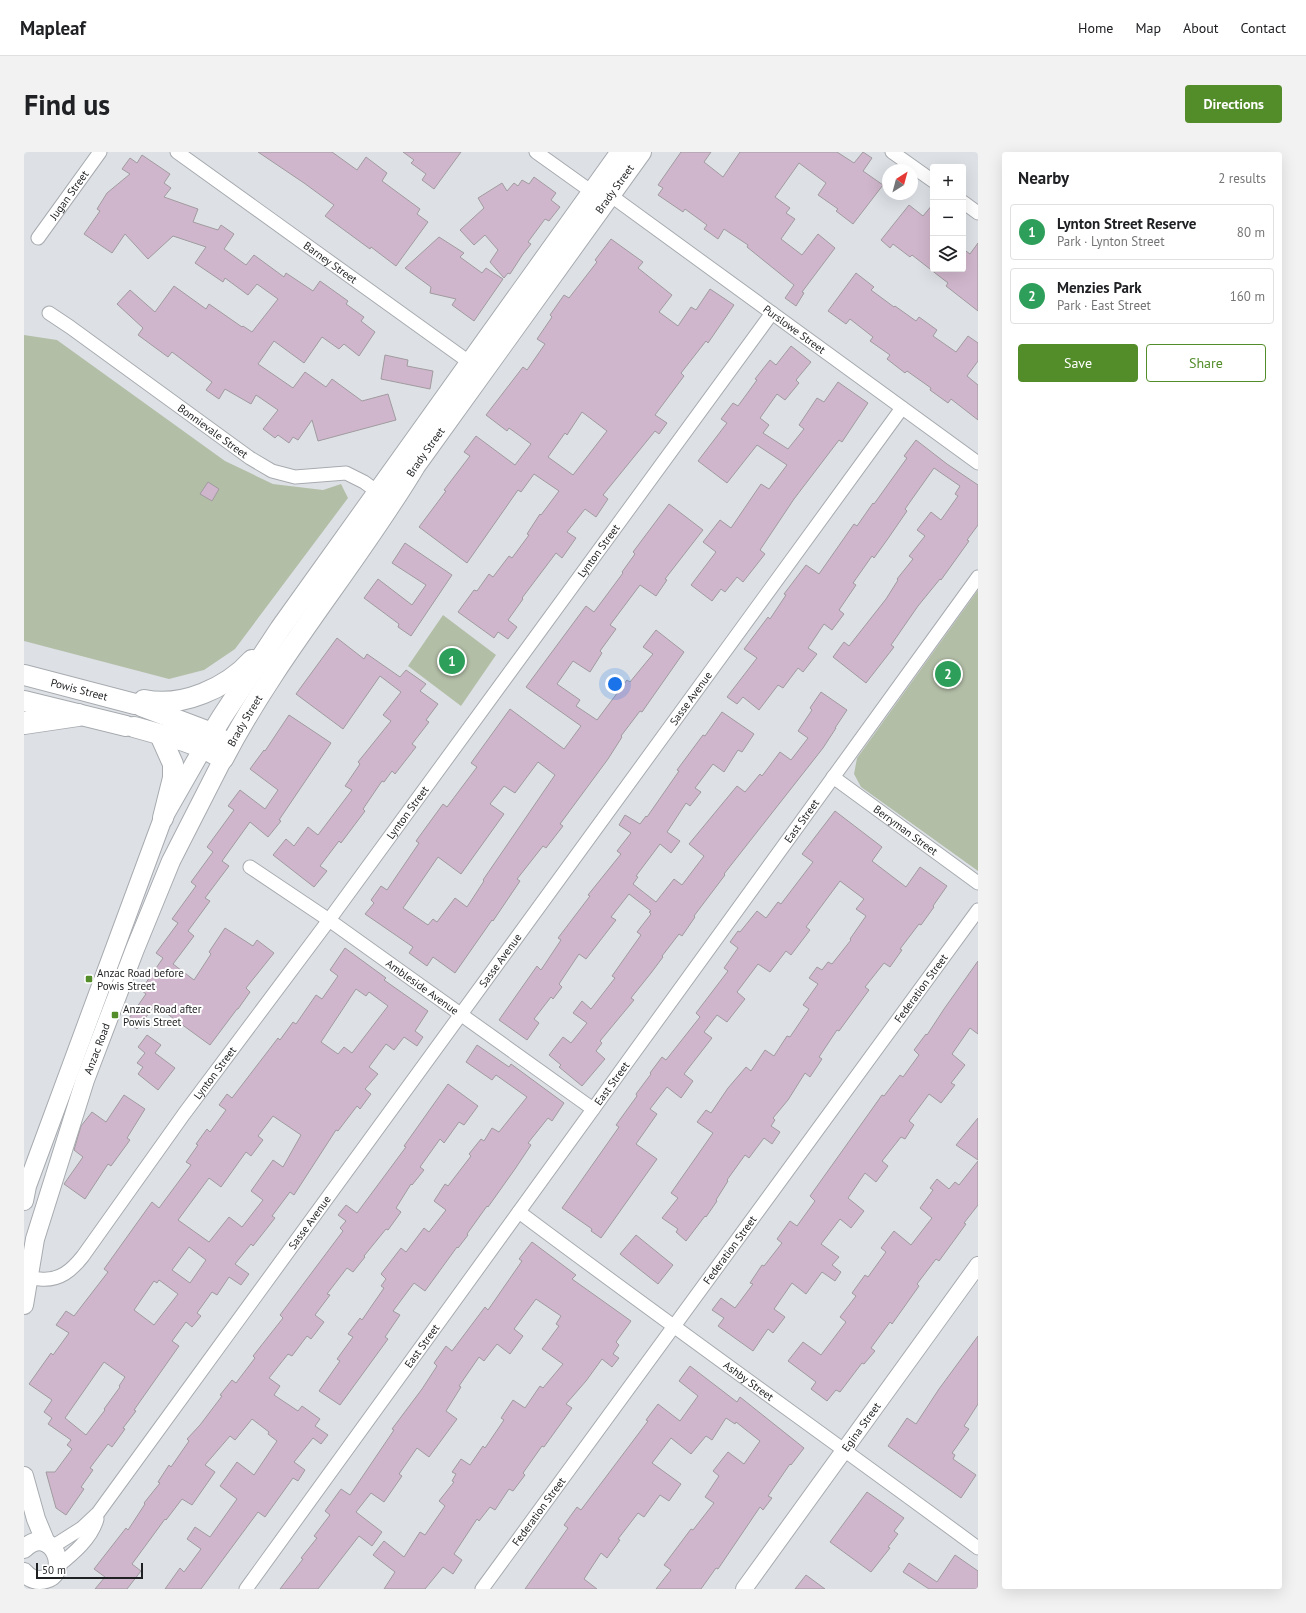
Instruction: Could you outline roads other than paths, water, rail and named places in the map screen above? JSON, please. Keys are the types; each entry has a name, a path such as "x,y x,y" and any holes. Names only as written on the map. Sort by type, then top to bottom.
{"highway":[{"path":"24,723 78,715"}],"main road":[{"name":"Brady Street","path":"601,194 621,152"},
{"name":"Brady Street","path":"226,752 385,498 601,194 641,152"},
{"name":"Brady Street","path":"208,741 271,642 385,498"},
{"path":"139,702 172,701 192,697 212,690 244,669 266,644 271,642"},
{"name":"Powis Street","path":"24,675 112,698 139,702 226,752"},
{"name":"Powis Street","path":"24,701 78,715 130,726 184,741 208,741"},
{"path":"160,735 173,764 173,778 163,818"},
{"name":"Anzac Road","path":"24,1201 27,1186 163,818 208,741"},
{"name":"Anzac Road","path":"24,1305 26,1277 35,1239 85,1080 135,949 171,861 226,752"},
{"path":"24,1476 36,1519 58,1559 56,1576 32,1580"},
{"path":"24,1549 33,1543 40,1542 49,1545"}],"street":[{"name":"Jugan Street","path":"38,238 100,152"},
{"name":"Barney Street","path":"177,152 477,367"},
{"name":"Purslowe Street","path":"536,152 601,194 772,313 978,463"},
{"path":"892,152 930,179"},
{"path":"966,204 978,213"},
{"name":"Bonnievale Street","path":"48,313 70,327 250,458 272,471 295,477 346,473 364,482 385,498"},
{"name":"Lynton Street","path":"26,1277 40,1279 57,1278 64,1275 77,1264 184,1114 328,920 772,313"},
{"name":"Sasse Avenue","path":"49,1545 82,1528 98,1513 462,1015 902,408"},
{"name":"East Street","path":"246,1589 978,577"},
{"name":"Berryman Street","path":"833,777 978,883"},
{"name":"Ambleside Avenue","path":"250,867 328,920 593,1109"},
{"name":"Federation Street","path":"482,1589 978,910"},
{"name":"Ashby Street","path":"519,1212 673,1327 845,1450 978,1548"},
{"name":"Egina Street","path":"744,1589 978,1264"},
{"name":"Sasse Avenue","path":"56,1576 95,1526 98,1513"}],"place":[{"name":"Lynton Street Reserve","path":"452,661"},
{"name":"Menzies Park","path":"948,674"},
{"name":"Anzac Road before Powis Street","path":"89,979"},
{"name":"Anzac Road after Powis Street","path":"115,1015"}]}
